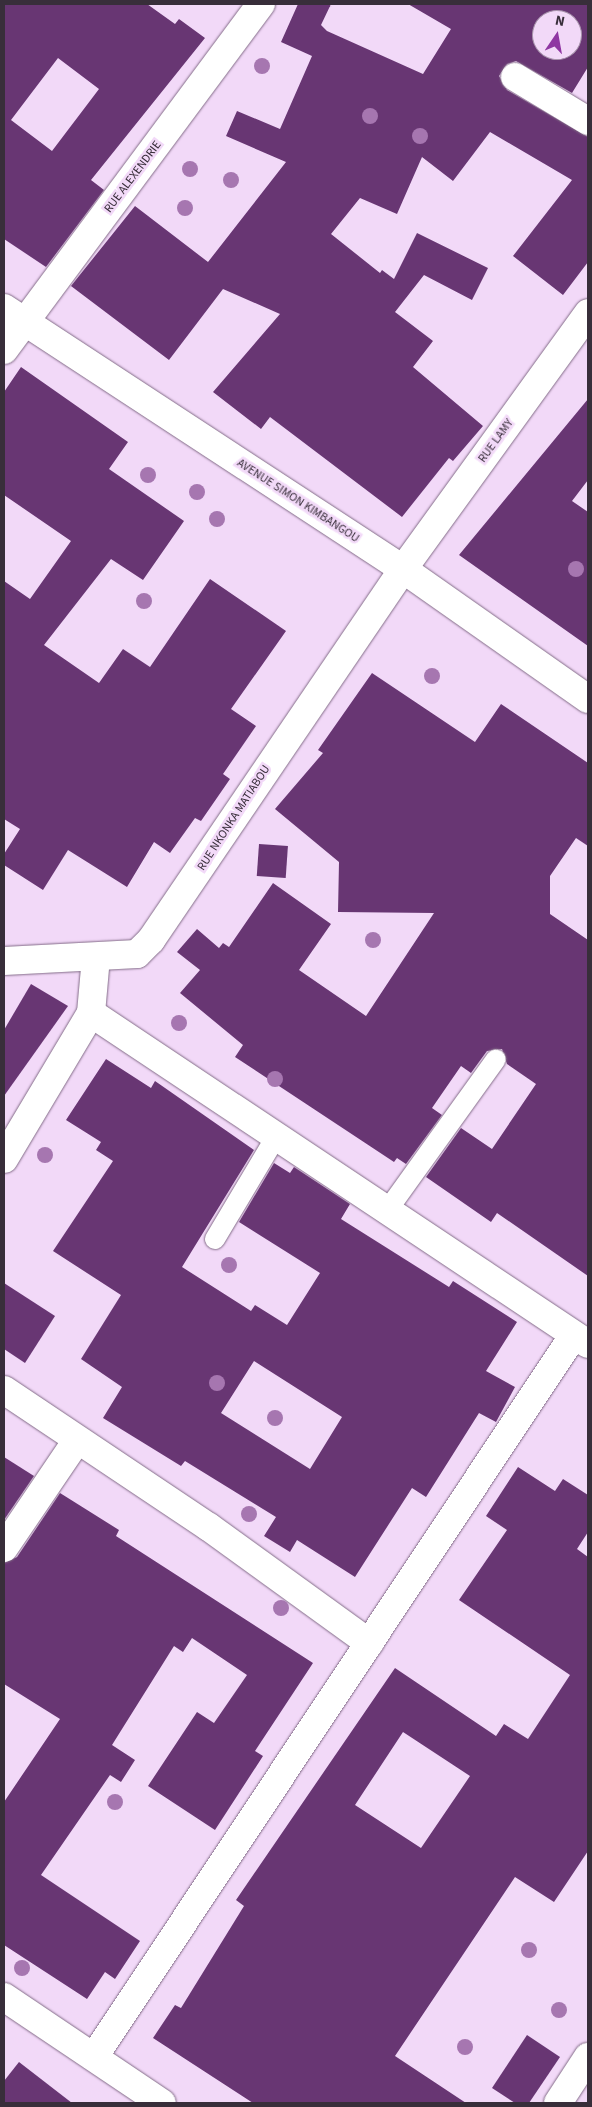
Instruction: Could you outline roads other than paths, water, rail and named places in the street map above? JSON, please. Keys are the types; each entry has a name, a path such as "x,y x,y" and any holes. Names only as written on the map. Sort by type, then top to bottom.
{"street":[{"name":"RUE ALEXENDRIE","path":"4,350 14,316 261,4"},
{"path":"515,77 588,121"},
{"name":"RUE LAMY","path":"403,569 588,313"},
{"name":"AVENUE SIMON KIMBANGOU","path":"14,316 403,569 588,699"},
{"name":"RUE NKONKA MATIABOU","path":"4,961 137,954 164,926 403,569"},
{"path":"4,1159 91,1014 96,957"},
{"path":"91,1014 389,1208 580,1340 369,1643 94,2057"},
{"path":"4,1390 76,1440 209,1527 369,1643"},
{"path":"4,1548 76,1440"},
{"path":"4,1997 162,2103"},
{"path":"558,2103 588,2057"}],"lane":[{"path":"389,1208 496,1059"},
{"path":"215,1239 277,1135"}]}
